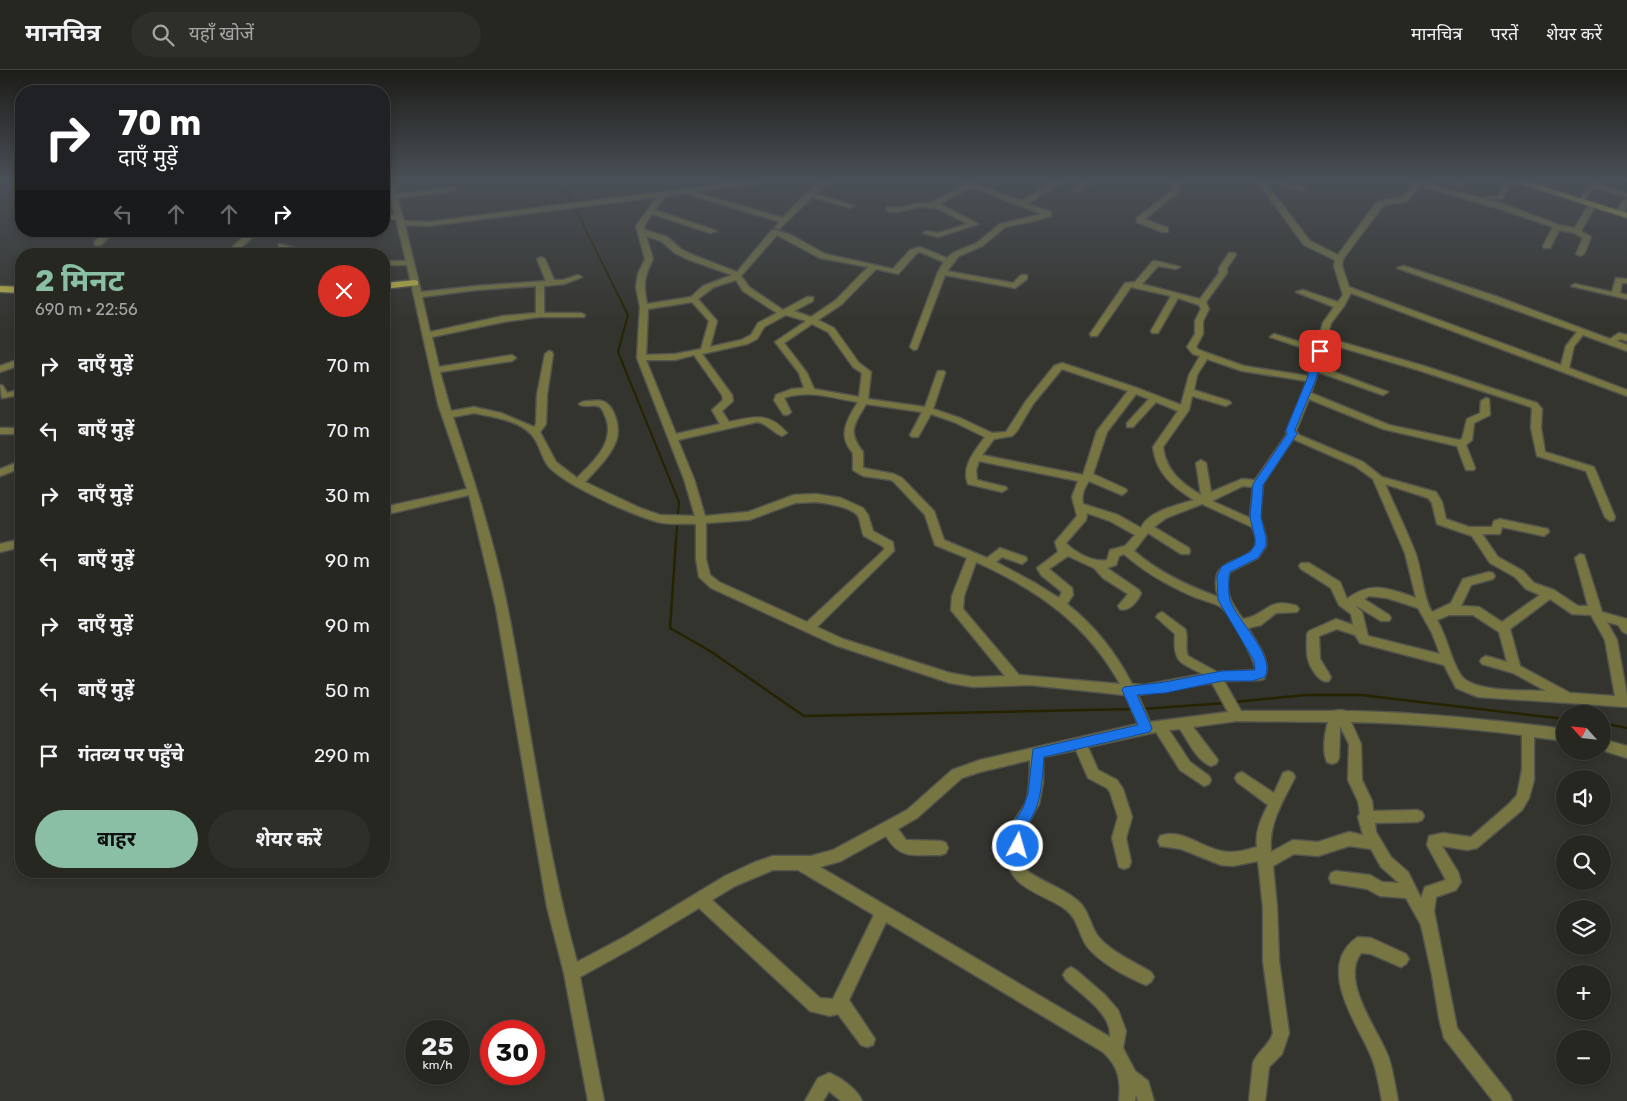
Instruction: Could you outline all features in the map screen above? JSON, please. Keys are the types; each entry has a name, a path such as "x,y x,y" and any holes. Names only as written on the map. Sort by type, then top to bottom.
{"main road":[{"path":"390,287 417,289"},
{"path":"0,289 15,290"}],"street":[{"path":"402,229 443,404 473,491 502,608 554,907 572,973 596,1101"},
{"path":"403,235 416,229"},
{"path":"707,229 713,231"},
{"path":"644,307 694,299 699,291 707,286 738,275 777,229"},
{"path":"928,233 937,236 958,229"},
{"path":"914,347 942,272 948,261 968,248 984,242 995,229"},
{"path":"1296,229 1307,243 1339,259"},
{"path":"640,230 648,259 642,274 640,287 644,307 641,358 689,479 705,577 715,585 839,642 950,678 991,683 1016,680 1130,694 1218,682 1230,676 1257,676 1261,673 1260,661 1240,624 1225,604 1222,584 1224,572 1230,567 1245,561 1258,550 1261,542 1256,524 1255,505 1258,484 1292,434 1291,430 1312,379 1327,323 1346,297 1346,289 1338,266 1339,259 1361,229"},
{"path":"1547,246 1555,229"},
{"path":"1567,229 1587,237 1580,254"},
{"path":"640,230 664,239 684,255 738,275 746,289 784,312 812,320 831,330 856,366 867,372 863,401 850,423 849,437 851,444 858,452 860,472 894,477 930,514 939,542 988,563 1060,606 1098,640 1150,726 1185,766 1204,780"},
{"path":"775,232 798,240 823,256 895,272 913,252 920,249 948,261"},
{"path":"98,243 104,237"},
{"path":"236,248 248,237"},
{"path":"282,246 288,248"},
{"path":"1201,303 1223,273 1222,268 1232,255"},
{"path":"541,260 548,272 551,283"},
{"path":"390,263 410,262"},
{"path":"1137,285 1156,263 1176,267"},
{"path":"810,391 803,373 779,341 839,302 874,266"},
{"path":"1401,268 1627,348"},
{"path":"942,272 1015,286 1024,277"},
{"path":"417,289 476,288 551,283 564,282 578,277"},
{"path":"1616,294 1619,280 1627,281"},
{"path":"539,315 541,311 540,283"},
{"path":"1094,334 1128,285 1137,285 1201,303 1205,309 1198,323 1199,334 1191,347 1194,351 1242,368 1312,379"},
{"path":"1575,286 1627,298"},
{"path":"1346,289 1627,392"},
{"path":"1300,292 1340,306"},
{"path":"1155,331 1176,295"},
{"path":"694,299 699,308 713,321 701,352"},
{"path":"641,358 674,357 747,341 754,336 761,325 810,299"},
{"path":"427,335 503,319 539,315 581,315"},
{"path":"1564,369 1570,346 1582,331"},
{"path":"1611,342 1619,336 1627,338"},
{"path":"1274,337 1320,351"},
{"path":"1323,339 1534,405 1537,409 1536,428 1540,454 1590,469 1610,517"},
{"path":"701,352 727,395 728,401 717,410 726,426"},
{"path":"534,432 540,424 542,395 549,354"},
{"path":"1204,356 1193,375 1184,410 1158,447 1157,454 1171,479 1180,486 1229,514 1256,524"},
{"path":"435,370 512,358"},
{"path":"0,369 15,364"},
{"path":"786,412 779,397 792,392 810,391 928,410 957,420 990,436 1005,435 1011,432 1029,403 1057,368 1062,366 1134,390 1184,410"},
{"path":"1315,368 1384,392"},
{"path":"915,436 928,410 941,373"},
{"path":"0,388 5,396 15,394"},
{"path":"1060,606 1068,591 1045,572 1044,568 1064,553 1060,542 1082,517 1077,496 1086,477 1102,431 1134,390"},
{"path":"1190,392 1226,403"},
{"path":"1306,394 1386,427 1461,444 1467,440 1470,421 1486,415 1486,401"},
{"path":"1130,424 1155,398"},
{"path":"578,482 601,458 613,433 613,425 606,406 600,403 584,404"},
{"path":"448,415 464,410 488,412 522,424 534,432 552,464 567,476 636,511 660,519 697,520 749,516 794,499 811,498 837,501 862,513 868,533 889,545 889,551 808,627"},
{"path":"672,438 761,419 782,433"},
{"path":"0,432 15,431"},
{"path":"1292,434 1360,464 1378,479 1386,502 1410,553 1418,580 1422,605 1438,632 1456,680 1472,690 1625,702 1611,640 1596,612 1580,558"},
{"path":"990,436 975,457 971,470 972,482 1002,489"},
{"path":"1461,444 1470,468"},
{"path":"975,457 1086,477 1122,491"},
{"path":"1201,463 1205,500"},
{"path":"0,473 15,467"},
{"path":"1378,479 1427,493 1437,502 1441,521 1447,525 1470,530 1496,531 1500,523 1544,532"},
{"path":"1098,566 1112,562 1112,555 1115,552 1130,548 1144,530 1162,515 1205,500 1242,482 1258,484"},
{"path":"390,510 473,491"},
{"path":"1078,506 1144,530 1185,551"},
{"path":"1470,530 1478,534 1494,560 1519,574 1530,586 1550,594 1576,611 1596,612 1622,621 1627,629"},
{"path":"0,548 15,544"},
{"path":"1062,547 1098,566 1107,575 1135,593 1124,606"},
{"path":"1126,550 1137,560 1188,590 1225,604"},
{"path":"988,563 998,552 1022,560"},
{"path":"973,556 958,596 956,610 1016,680"},
{"path":"1305,566 1336,586 1341,598 1385,618"},
{"path":"1430,618 1455,606 1466,583 1489,576"},
{"path":"1351,602 1366,592 1376,592 1422,605"},
{"path":"1504,629 1507,623 1550,594"},
{"path":"1351,602 1356,612 1362,638 1366,641 1449,661"},
{"path":"1240,624 1257,622 1274,608 1293,608"},
{"path":"1448,611 1475,610 1504,629 1508,640 1508,651 1516,669"},
{"path":"1162,617 1181,632 1180,652 1183,659 1207,671 1218,682 1234,711"},
{"path":"1326,677 1314,660 1313,634 1336,624 1360,632"},
{"path":"1486,661 1516,669 1566,697"},
{"path":"572,973 701,900 730,881 760,867 773,862 800,863 823,861 836,856 912,814 950,778 966,769 1080,744 1150,726 1183,723 1234,711 1471,723 1556,734"},
{"path":"1332,758 1332,731 1339,715"},
{"path":"1339,715 1355,744 1355,780 1365,801 1365,817 1369,833 1386,862 1403,877 1429,925"},
{"path":"1183,723 1197,744 1212,760"},
{"path":"1504,1101 1450,1032 1446,1021 1440,974 1429,925 1427,906 1430,892 1451,885 1454,882 1434,846 1434,841 1439,839 1463,844 1473,843 1517,806 1524,796 1528,782 1528,730"},
{"path":"1080,744 1093,774 1112,784 1116,789 1124,814 1119,838 1124,862"},
{"path":"1611,747 1627,752"},
{"path":"1037,753 1036,782 1032,804 1016,830 1018,846 1017,867 1019,873 1027,880 1074,907 1091,939 1102,952 1146,977"},
{"path":"1257,1101 1261,1063 1276,1048 1281,1033 1271,961 1270,908 1264,858 1265,826 1288,777"},
{"path":"1242,778 1276,803"},
{"path":"1365,817 1417,816"},
{"path":"889,828 898,844 903,847 940,848"},
{"path":"1165,841 1177,840 1210,856 1229,859 1264,858 1290,848 1318,849 1349,839 1374,843"},
{"path":"800,863 1097,1038 1114,1050 1123,1061 1129,1077 1127,1101"},
{"path":"1336,878 1370,882 1380,890 1410,891"},
{"path":"701,900 816,1005 830,1008 841,1005"},
{"path":"867,1039 841,1005 841,1000 883,912"},
{"path":"1390,1101 1380,1058 1350,993 1346,969 1347,959 1358,945 1372,946 1401,958"},
{"path":"1071,975 1115,1019 1118,1032 1114,1050"},
{"path":"1129,1077 1142,1087 1146,1101"},
{"path":"813,1101 824,1084 829,1081 854,1101"}],"waterway":[{"path":"585,229 628,315 618,352 679,502 676,541"},
{"path":"676,540 670,628 710,651 804,716 1134,709"},
{"path":"1234,702 1306,695 1361,695 1556,718"},
{"path":"1142,709 1226,703"},
{"path":"1611,725 1627,728"}],"route":[{"path":"1018,846 1016,830 1027,815 1032,804 1036,782 1037,753 1146,728 1129,690 1165,688 1222,676 1260,675 1262,670 1260,661 1240,624 1224,600 1223,576 1226,569 1245,561 1254,555 1261,546 1256,517 1256,490 1258,484 1292,434 1291,430 1312,379 1320,351"}]}
